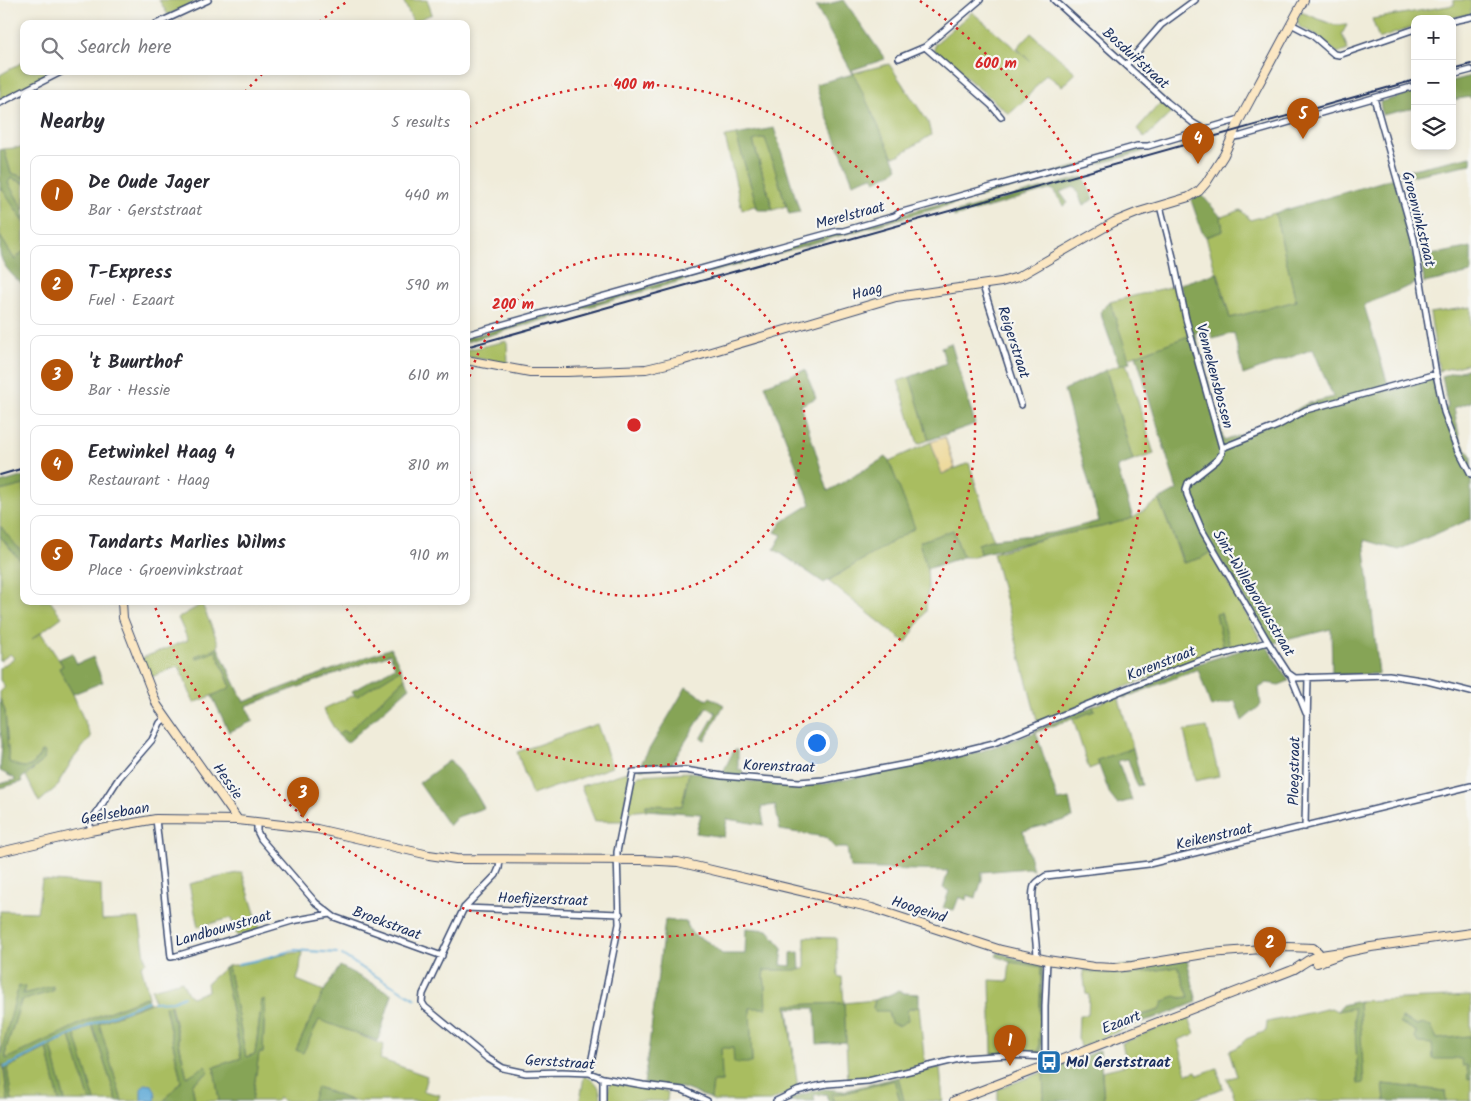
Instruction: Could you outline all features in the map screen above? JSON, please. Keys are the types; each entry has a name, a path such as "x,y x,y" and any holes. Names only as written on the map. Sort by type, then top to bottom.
{"street":[{"path":"164,20 208,0"},
{"path":"900,58 925,48 980,0"},
{"name":"Bosduifstraat","path":"1054,0 1167,102 1204,130"},
{"path":"1126,65 1161,25 1195,0"},
{"name":"Haag","path":"470,361 530,372 646,369 684,360 896,297 983,286 1018,277 1114,222 1189,197 1199,191 1224,155 1240,119 1304,0"},
{"path":"1456,20 1471,17"},
{"path":"1291,24 1312,35 1339,56 1411,30"},
{"path":"925,48 991,105 1001,117"},
{"path":"1456,74 1471,70"},
{"path":"26,90 55,75"},
{"path":"1233,137 1411,87"},
{"path":"0,103 20,93"},
{"name":"Groenvinkstraat","path":"1374,98 1414,239 1436,374 1448,425 1458,451 1471,474"},
{"name":"Merelstraat","path":"470,334 786,245 843,231 895,216 898,213 1136,146 1148,146 1240,119"},
{"name":"Vennekensbossen","path":"1160,206 1186,320 1222,448 1277,426 1306,410 1436,374"},
{"name":"Reigerstraat","path":"983,286 1021,405"},
{"name":"Sint-Willebrordusstraat","path":"1222,448 1222,453 1217,460 1188,483 1187,495 1202,530 1268,642 1291,676 1295,678 1372,675 1407,677 1471,692"},
{"name":"Hessie","path":"122,605 123,618 157,705 238,820 317,829 446,858 500,860"},
{"name":"Korenstraat","path":"589,1073 618,935 620,914 618,852 633,772 685,770 722,776 799,782 823,780 917,762 994,743 1199,661 1268,642"},
{"name":"Ploegstraat","path":"1291,676 1307,716"},
{"name":"Ploegstraat","path":"1305,827 1308,677"},
{"path":"90,831 90,823 119,778 152,740 160,723 166,717"},
{"name":"Keikenstraat","path":"1037,958 1032,898 1034,887 1039,880 1046,876 1150,864 1471,786"},
{"name":"Geelsebaan","path":"0,852 90,831 156,819 238,820"},
{"name":"Landbouwstraat","path":"156,819 171,956 292,921 330,914"},
{"name":"Broekstraat","path":"257,822 257,832 261,839 316,903 334,917 442,956"},
{"path":"442,956 464,908 496,875 500,860"},
{"name":"Hoogeind","path":"500,860 666,861 872,908 1001,950 1047,960 1094,967 1114,968 1210,953 1288,947 1313,948 1318,952 1320,959"},
{"name":"Hoefijzerstraat","path":"464,908 620,914"},
{"name":"Ezaart","path":"954,1101 1298,968 1305,962 1320,959 1337,952 1471,933"},
{"name":"Gerststraat","path":"442,956 422,1002 487,1058 503,1068 526,1074 589,1073 603,1078 683,1090 707,1101"},
{"path":"1047,960 1044,1056 1048,1065"},
{"path":"776,1101 797,1091 813,1087 827,1084 868,1082 963,1058 1044,1056"},
{"path":"603,1078 603,1101"}],"green space":[{"path":"159,0 194,0 197,1 168,15"},
{"path":"403,0 427,0 432,14 418,20 412,20"},
{"path":"844,0 885,59 852,70 898,168 875,181 872,176 853,183 820,99 816,84 853,74 816,7"},
{"path":"1454,0 1471,0 1471,14 1456,17 1456,15 1411,15 1411,27 1379,39 1372,19 1454,5"},
{"path":"972,12 1030,61 1017,48 1031,33 1076,73 1062,86 1046,74 1025,100 1009,114 934,50 935,44"},
{"path":"1301,12 1334,25 1347,25 1342,34 1348,50 1340,53 1336,52 1314,34 1300,27 1297,19"},
{"path":"20,63 20,75 50,75 0,101 0,75"},
{"path":"889,64 928,122 931,135 899,155 892,157 853,73"},
{"path":"1471,76 1471,99 1470,97 1456,99 1456,80"},
{"path":"1411,93 1411,109 1382,115 1380,102"},
{"path":"1161,102 1172,112 1145,138 1137,129"},
{"path":"774,128 800,212 789,214 765,138 753,141 773,210 758,210 736,135"},
{"path":"736,135 758,210 754,206 742,210 725,137"},
{"path":"766,138 786,206 773,210 753,140"},
{"path":"20,147 20,176 11,173 4,149"},
{"path":"4,149 11,173 20,176 20,181 11,178 8,183 20,203 20,216 2,189 0,189 0,150"},
{"path":"1141,149 1145,151 470,341 470,337 906,213"},
{"path":"1471,156 1471,164 1401,178 1399,172"},
{"path":"1083,177 1094,199 1083,205 1075,187 1060,192 1068,203 1064,206 1052,189 954,217 953,213"},
{"path":"10,178 20,182 20,203 8,183"},
{"path":"1394,178 1419,282 1364,305 1390,391 1433,378 1440,409 1448,408 1442,376 1471,368 1471,402 1454,408 1460,440 1471,456 1471,519 1398,550 1364,540 1379,674 1332,675 1331,629 1266,645 1289,681 1279,685 1267,683 1259,688 1261,705 1242,721 1235,701 1211,707 1198,669 1124,698 1122,694 1197,664 1270,641 1214,550 1201,558 1184,563 1159,500 1177,490 1136,355 1191,335 1180,284 1217,273 1230,318 1296,301 1275,213","holes":["1209,328 1213,339 1234,333 1243,375 1313,349 1333,397 1306,404 1260,428 1224,441 1195,333"]},
{"path":"2,188 20,216 20,254 15,260 0,236 0,189"},
{"path":"1201,194 1221,217 1223,231 1206,237 1202,232 1191,200"},
{"path":"1241,210 1250,220 1275,213 1296,301 1230,318 1206,237 1223,231 1221,217"},
{"path":"0,236 15,260 20,254 20,282 5,266 0,252"},
{"path":"1471,247 1471,273 1424,283 1421,257"},
{"path":"1177,285 1189,336 1128,358 1110,302"},
{"path":"1110,302 1130,362 1119,365 1100,312"},
{"path":"1471,307 1471,363 1439,371 1430,313"},
{"path":"507,341 508,364 470,358 470,349"},
{"path":"951,343 975,424 929,440 910,377 946,363 941,347"},
{"path":"1126,363 1154,454 1133,461 1106,370"},
{"path":"805,370 816,398 801,405 828,491 886,457 915,528 824,583 774,549 782,535 775,532 782,522 811,504 765,385"},
{"path":"1106,370 1133,461 1117,467 1133,518 980,554 978,544 993,539 1053,533 1099,521 1064,390"},
{"path":"910,377 929,440 918,444 898,381"},
{"path":"931,442 942,474 969,463 993,539 978,544 980,554 972,557 963,557 953,530 919,542 927,569 926,611 906,643 828,581 914,528 889,461"},
{"path":"20,477 20,486 0,491 0,483"},
{"path":"20,486 20,550 0,526 0,491"},
{"path":"1159,500 1183,563 1201,558 1210,552 1262,641 1204,657 1110,693 1038,724 993,553 1054,536 1101,527 1133,518"},
{"path":"0,526 20,550 20,560 0,536"},
{"path":"953,530 963,557 927,569 919,542"},
{"path":"0,536 20,560 20,605 53,605 62,617 32,639 41,633 63,666 59,668 73,694 91,737 74,758 60,780 59,785 39,802 26,776 44,760 41,752 35,762 28,767 9,762 5,711 0,699 0,692 5,687 0,680 0,668 14,658 10,654 0,661"},
{"path":"202,605 218,642 218,648 196,656 196,658 216,651 231,688 194,703 179,666 149,678 142,658 188,640 178,618"},
{"path":"1221,613 1231,649 1224,650 1216,614"},
{"path":"218,648 244,702 391,648 401,669 356,697 352,691 395,667 390,654 246,706 253,721 229,732 212,696 231,687 216,651 196,659 195,656"},
{"path":"72,653 77,664 93,657 103,682 73,694 59,668 63,666 59,659"},
{"path":"401,669 405,678 347,733 343,730 338,735 323,709 354,695 356,696"},
{"path":"405,678 410,687 347,743 338,735 343,730 347,733"},
{"path":"686,687 707,700 710,697 724,705 705,740 701,739 716,713 707,707 669,768 638,768"},
{"path":"1118,695 1133,748 1098,760 1099,765 1089,769 1073,719 1094,711 1093,706"},
{"path":"0,699 5,711 9,762 28,767 35,762 41,752 45,752 44,760 21,779 22,782 0,788 0,784 15,780 0,771 2,744"},
{"path":"1093,706 1094,711 1036,732 1035,730"},
{"path":"597,724 612,767 532,795 517,752"},
{"path":"1207,727 1219,776 1195,781 1184,731"},
{"path":"1036,732 1058,801 1069,799 1073,818 1023,831 1033,870 1028,868 982,872 982,880 976,898 967,895 966,900 959,897 954,910 943,908 949,891 943,888 948,871 850,868 847,848 835,848 825,837 780,830 775,805 761,807 764,825 727,819 724,837 696,833 701,814 646,810 646,805 682,806 689,772 722,774 734,750 738,750 738,769 743,770 741,780 796,786 824,784 976,753"},
{"path":"1133,748 1142,785 1137,786 1128,759 1118,761 1132,800 1117,804 1110,795 1097,760"},
{"path":"450,760 476,794 484,808 457,817 449,826 419,783"},
{"path":"627,772 629,775 622,821 595,821 581,786"},
{"path":"689,772 682,806 646,805 646,810 628,812 633,781 639,775"},
{"path":"242,872 260,929 237,936 231,918 198,927 189,884"},
{"path":"42,880 101,885 102,920 139,918 146,962 141,965 149,996 147,999 146,997 88,1020 6,1060 6,1049 21,1001 52,987 23,994 20,985 0,1056 0,911 37,912"},
{"path":"665,920 686,922 692,934 710,943 722,954 745,954 746,928 768,930 783,948 781,965 791,966 791,953 799,952 800,970 764,970 766,1008 750,1008 752,1063 734,1063 733,1048 721,1048 722,1082 713,1082 711,1099 683,1088 644,1084"},
{"path":"805,937 836,938 838,977 842,977 844,1003 787,1005 798,1089 770,1101 713,1101 711,1099 713,1082 722,1082 721,1047 733,1048 752,1063 750,1007 766,1008 764,970 805,969"},
{"path":"302,952 297,980 324,991 296,1050 303,1052 319,1019 384,1045 380,1059 427,1076 423,1091 440,1095 438,1101 352,1101 318,1087 312,1101 284,1101 278,1098 276,1101 252,1101 259,1053 263,1053 265,1000 262,1000 255,1054 246,1057 228,966"},
{"path":"998,952 1018,959 1043,963 1042,1051 1040,1055 992,1055 992,1053 1039,1051 1041,967 1010,962 996,956"},
{"path":"1187,960 1197,1002 1162,1016 1140,1022 1136,1017 1160,1010 1163,1002 1169,998 1175,996 1181,998 1189,997 1178,967 1131,974 1083,971 1083,969"},
{"path":"1010,962 1041,966 1039,1052 992,1053 990,980 1008,981"},
{"path":"228,966 246,1057 255,1054 262,1000 265,1000 263,1053 259,1053 252,1101 219,1101 214,1067 241,1058 224,968"},
{"path":"340,966 392,994 378,1041 319,1020 303,1053 296,1050 324,991"},
{"path":"1178,967 1189,997 1168,1001 1160,1010 1136,1016 1140,1022 1080,1048 1078,1038 1079,1015 1088,1015 1089,995 1086,994 1083,971 1131,974"},
{"path":"224,968 241,1058 214,1067 219,1101 195,1101 192,1084 209,1072 205,1067 187,1078 171,1005 165,1006 181,1081 164,1101 122,1101 98,1023 154,1002 152,989 182,981 188,994 192,997 208,991 207,983"},
{"path":"19,985 25,987 23,994 53,986 53,991 21,1001 6,1049 6,1059 88,1020 146,997 150,1003 99,1023 122,1101 117,1101 92,1025 75,1034 95,1101 90,1101 70,1036 51,1046 65,1101 59,1101 47,1048 7,1068 12,1101 8,1101 4,1065 0,1067 0,1056"},
{"path":"898,990 904,993 919,994 919,1007 911,1008 907,1011 908,1020 899,1026 891,1023 888,1011 875,1011 873,1008 875,1000"},
{"path":"1471,996 1471,1040 1470,1036 1437,1039 1431,1026 1424,1024 1417,1026 1402,1018 1416,1031 1415,1035 1461,1059 1467,1065 1468,1079 1471,1079 1471,1101 1446,1101 1445,1091 1383,1084 1385,1101 1236,1101 1227,1079 1237,1076 1229,1051 1238,1047 1246,1039 1266,1031 1267,1022 1331,1008 1337,1011 1354,1007 1358,1083 1363,1083 1359,1001"},
{"path":"875,1000 873,1008 888,1011 889,1017 919,1007 925,1065 860,1081 848,1082 844,1003"},
{"path":"1359,1001 1364,1083 1358,1084 1354,1008 1337,1011 1342,1005"},
{"path":"844,1003 846,1042 817,1044 815,1008 788,1008 794,1059 787,1005"},
{"path":"170,1005 187,1077 205,1066 209,1072 192,1084 195,1101 164,1101 181,1081 165,1006"},
{"path":"1188,1016 1195,1034 1178,1040 1187,1074 1196,1071 1198,1075 1217,1068 1223,1088 1189,1101 1104,1101 1102,1071 1127,1065 1122,1043"},
{"path":"1402,1018 1417,1026 1424,1024 1431,1026 1437,1039 1470,1036 1471,1079 1468,1080 1467,1065 1463,1066 1461,1059 1433,1059 1432,1044 1419,1043 1415,1038 1416,1031 1400,1023"},
{"path":"92,1025 117,1101 95,1101 74,1034"},
{"path":"70,1036 90,1101 65,1101 51,1046"},
{"path":"47,1048 59,1101 12,1101 7,1068"},
{"path":"1100,1050 1104,1101 1044,1101 1043,1072"},
{"path":"3,1065 8,1101 0,1101 0,1067"},
{"path":"940,1067 943,1101 904,1101 898,1077"},
{"path":"1043,1072 1044,1101 998,1101 998,1089"},
{"path":"584,1076 595,1082 600,1092 601,1101 580,1101"},
{"path":"898,1077 904,1101 900,1101 894,1080 845,1093 832,1094 833,1101 828,1101 826,1094 814,1095 815,1101 783,1101 813,1091 826,1089 844,1091"},
{"path":"895,1080 900,1101 833,1101 832,1094 845,1093"},
{"path":"611,1082 668,1092 667,1101 607,1101"},
{"path":"1383,1084 1445,1091 1446,1101 1385,1101"},
{"path":"317,1087 352,1101 312,1101"}],"sand":[{"path":"945,437 955,468 942,474 931,442"}],"water":[{"path":"145,1084 152,1085 156,1095 155,1101 141,1100 141,1089"}],"waterway":[{"path":"238,964 294,950 337,953"},
{"path":"342,955 416,999"},
{"path":"153,1002 173,1001 184,996"},
{"path":"5,1067 94,1023 148,1001"}],"railway":[{"path":"1456,68 1471,64"},
{"path":"470,346 1411,81"},
{"path":"0,475 20,469"}],"place":[{"name":"Tandarts Marlies Wilms","path":"1303,139"},
{"name":"Eetwinkel Haag 4","path":"1198,164"},
{"name":"'t Buurthof","path":"303,818"},
{"name":"T-Express","path":"1270,968"},
{"name":"Mol Gerststraat","path":"1049,1062"},
{"name":"De Oude Jager","path":"1010,1066"}]}
